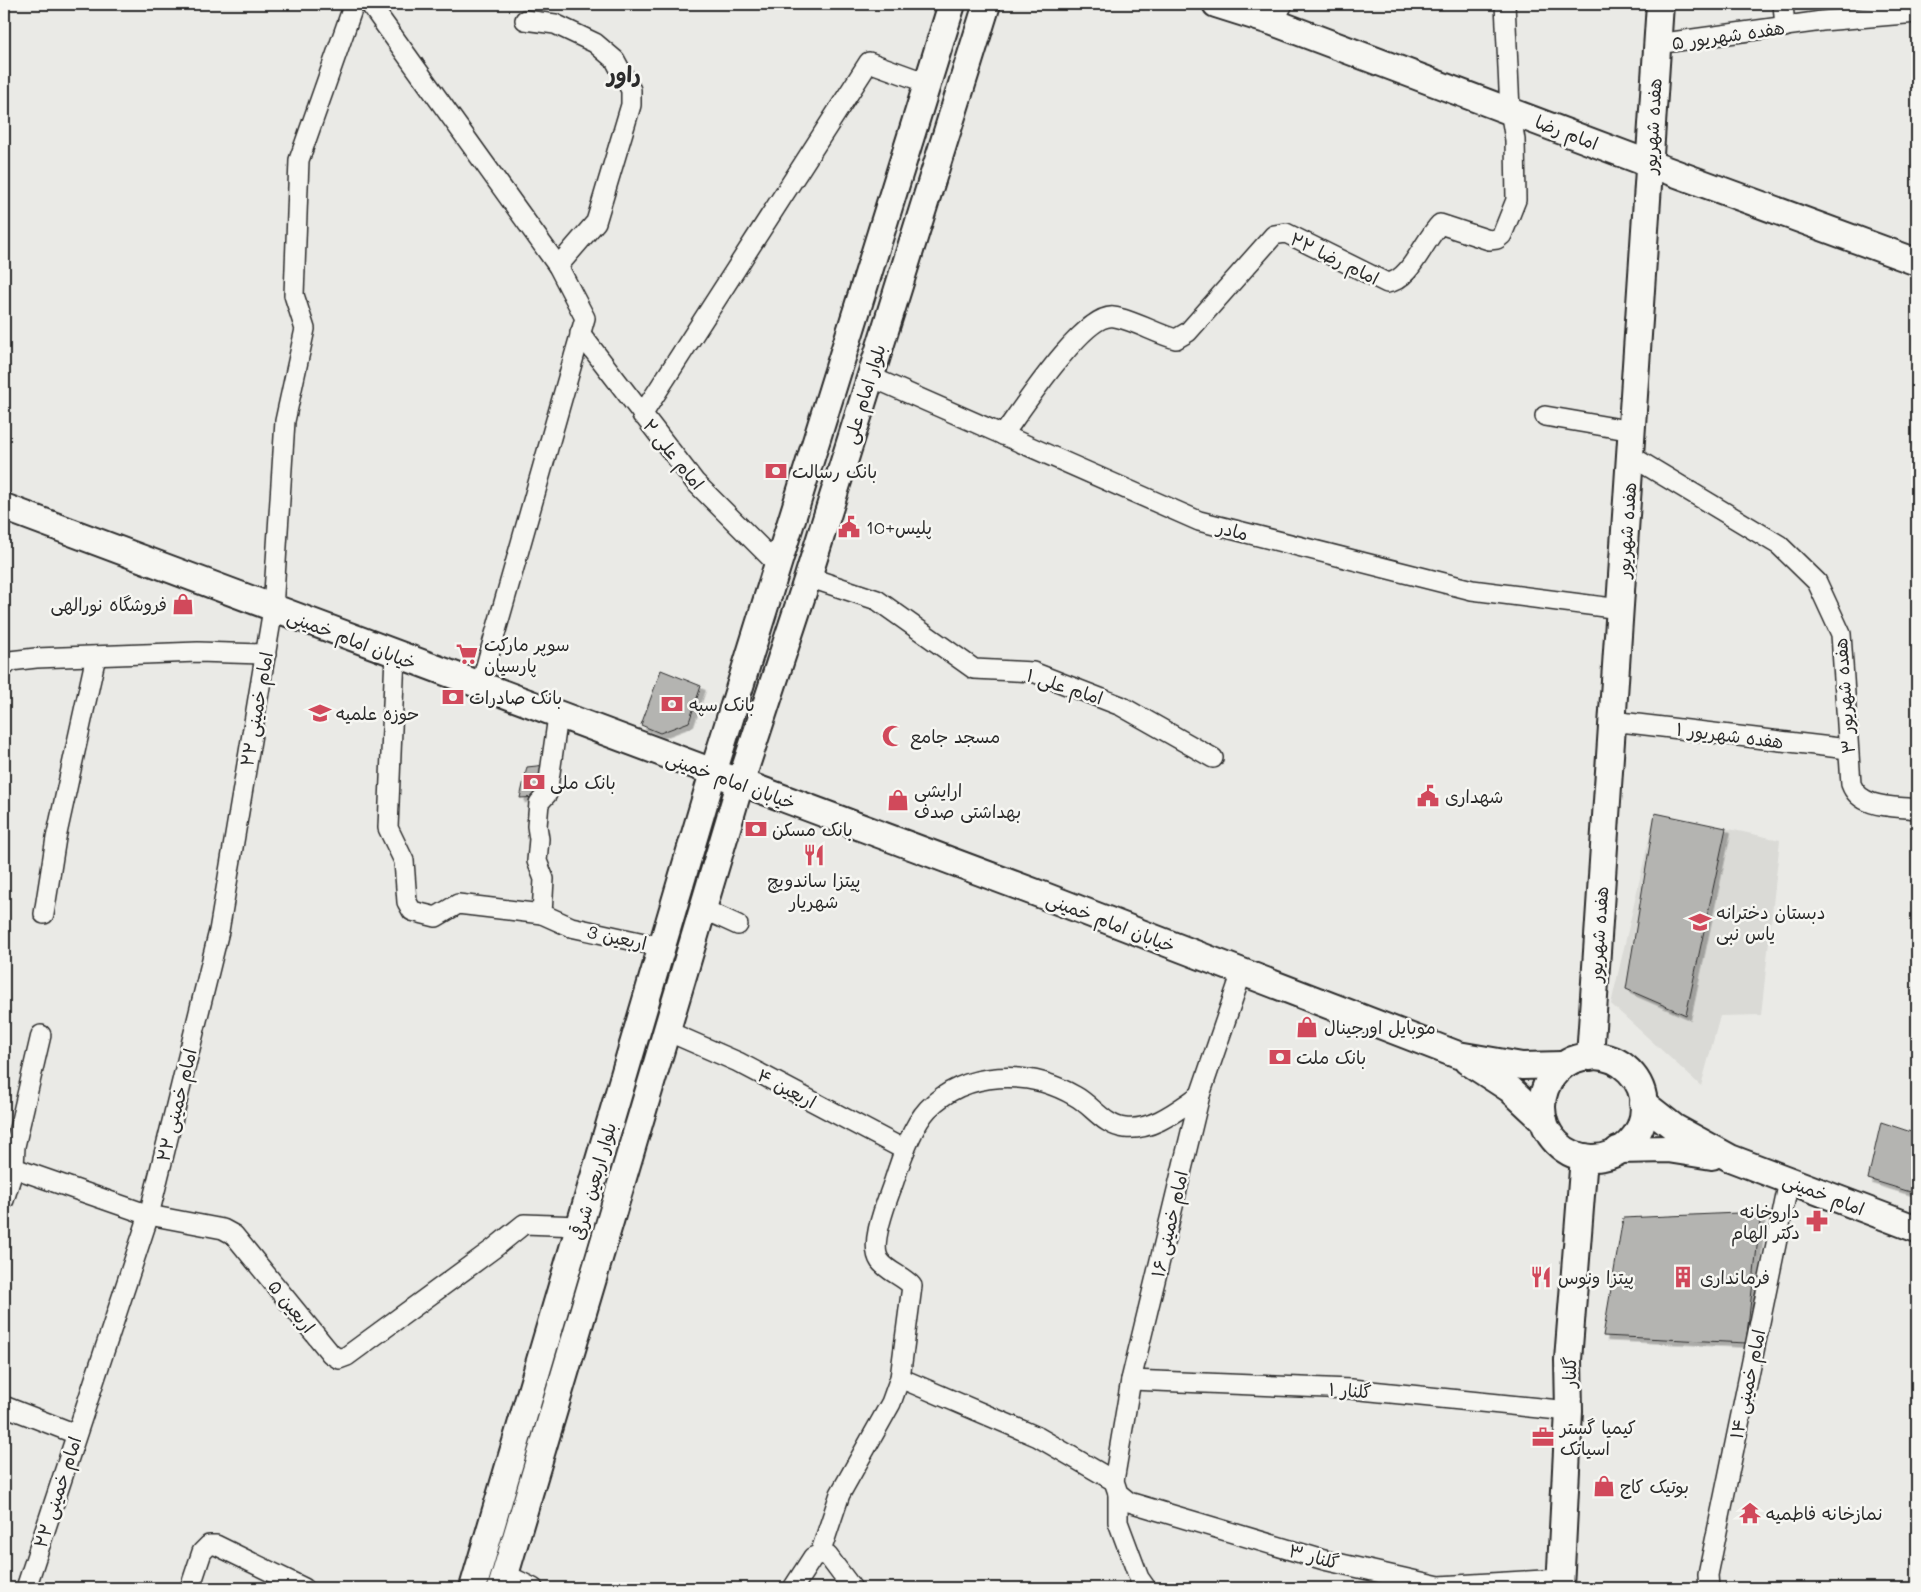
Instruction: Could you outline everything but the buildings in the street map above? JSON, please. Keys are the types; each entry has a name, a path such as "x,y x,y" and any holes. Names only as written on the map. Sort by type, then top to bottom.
{"main road":[{"name":"بلوار امام علی","path":"713,774 952,4"},
{"name":"بلوار امام علی","path":"740,784 808,577 869,376 987,4"},
{"name":"امام رضا","path":"1216,4 1278,13 1510,110 1650,164 1917,262"},
{"name":"هفده شهریور","path":"1590,1057 1660,4"},
{"name":"خیابان امام خمینی","path":"4,507 1458,1055"},
{"name":"بلوار اربعین شرقی","path":"473,1588 713,774"},
{"name":"بلوار اربعین شرقی","path":"503,1581 740,784"},
{"path":"1458,1055 1522,1066 1563,1065 1583,1056 1604,1057 1624,1066 1638,1082 1643,1103 1641,1123 1630,1142 1612,1154 1591,1158 1572,1154 1554,1141 1544,1121 1510,1089 1458,1055"},
{"path":"1544,1121 1542,1102 1549,1081 1563,1065"},
{"path":"1643,1103 1675,1128 1730,1158"},
{"path":"1618,1150 1668,1149 1730,1158"},
{"name":"گلنار","path":"1560,1584 1569,1411 1568,1360 1584,1157"},
{"name":"امام خمینی","path":"1730,1158 1917,1230"}],"street":[{"name":"امام خمینی ۲۲","path":"26,1588 149,1216 219,931 273,609 285,421 305,329 294,294 299,160 354,4"},
{"path":"370,4 558,266 585,318 480,687"},
{"path":"1505,4 1510,110"},
{"path":"1783,4 1785,27"},
{"name":"هفده شهریور ۵","path":"1657,44 1785,27 1917,14"},
{"path":"525,20 555,24 595,43 615,60 631,90 631,105 596,222 558,266"},
{"path":"642,415 869,62 927,83"},
{"name":"امام رضا ۲۲","path":"1003,435 1054,364 1099,321 1113,317 1176,339 1188,332 1274,236 1286,233 1387,283 1394,282 1406,273 1433,231 1440,224 1489,240 1497,239 1506,227 1516,200 1515,140 1510,110"},
{"name":"امام علی ۲","path":"580,334 695,482 778,565"},
{"name":"مادر","path":"869,376 1199,521 1472,590 1620,609"},
{"path":"1545,416 1632,444"},
{"name":"هفده شهریور ۳","path":"1632,444 1779,545 1817,582 1841,634 1851,784 1855,794 1867,802 1917,809"},
{"name":"امام علی ۱","path":"808,577 877,600 974,669 1033,672 1121,706 1213,758"},
{"path":"4,667 10,661 36,658 198,652 266,654"},
{"name":"اربعین 3","path":"395,655 388,828 404,861 407,902 412,911 436,917 458,904 542,914 571,927 662,947"},
{"path":"44,914 56,838 96,656"},
{"path":"542,914 544,879 537,861 539,839 537,826 539,803 547,794 558,716"},
{"name":"هفده شهریور ۱","path":"1612,721 1848,748"},
{"path":"703,909 738,925"},
{"name":"امام خمینی ۱۶","path":"1146,1588 1139,1578 1118,1522 1116,1487 1132,1380 1200,1095 1242,972"},
{"name":"اربعین ۴","path":"667,1031 738,1062 905,1150"},
{"path":"4,1200 14,1168 15,1146 41,1035"},
{"path":"820,1554 840,1494 891,1403 900,1378 912,1286 885,1265 875,1252 878,1231 905,1150 927,1110 949,1091 980,1079 1017,1076 1075,1095 1111,1124 1126,1128 1163,1119 1200,1095"},
{"name":"اربعین ۵","path":"14,1168 149,1216 223,1229 234,1235 332,1354 339,1359 493,1250 524,1224 580,1226"},
{"name":"امام خمینی ۱۴","path":"1709,1588 1708,1575 1789,1180"},
{"name":"گلنار ۳","path":"900,1378 1038,1437 1116,1487 1129,1502 1314,1557 1439,1586 1560,1584"},
{"name":"گلنار ۱","path":"1132,1380 1351,1389 1569,1411"},
{"path":"4,1406 76,1434"},
{"path":"190,1588 202,1552 209,1546 216,1545 304,1588"},
{"path":"793,1588 813,1557 820,1554 828,1556 852,1588"},
{"path":"503,1581 533,1588"}],"shaded area":[{"name":"دبستان دخترانه یاس نبی","path":"1655,813 1780,840 1761,1015 1720,1016 1701,1086 1611,1004"}],"place":[{"name":"بانک رسالت","path":"776,471"},
{"name":"پلیس+10","path":"849,527"},
{"name":"فروشگاه نورالهی","path":"183,604"},
{"name":"سوپر مارکت پارسیان","path":"467,654"},
{"name":"بانک صادرات","path":"453,697"},
{"name":"بانک سپه","path":"672,704"},
{"name":"حوزه علمیه","path":"320,713"},
{"name":"مسجد جامع","path":"893,736"},
{"name":"بانک ملی","path":"534,782"},
{"name":"شهداری","path":"1428,796"},
{"name":"ارایشی بهداشتی صدف","path":"898,800"},
{"name":"بانک مسکن","path":"756,829"},
{"name":"پیتزا ساندویچ شهریار","path":"814,855"},
{"name":"دبستان دخترانه یاس نبی","path":"1700,922"},
{"name":"موبایل اورجینال","path":"1307,1027"},
{"name":"بانک ملت","path":"1280,1057"},
{"name":"داروخانه دکتر الهام","path":"1817,1221"},
{"name":"پیتزا ونوس","path":"1541,1277"},
{"name":"فرمانداری","path":"1683,1277"},
{"name":"کیمیا گستر اسیاتک","path":"1543,1437"},
{"name":"بوتیک کاج","path":"1604,1486"},
{"name":"نمازخانه فاطمیه","path":"1750,1513"}],"district":[{"name":"راور","path":"624,73"}]}
